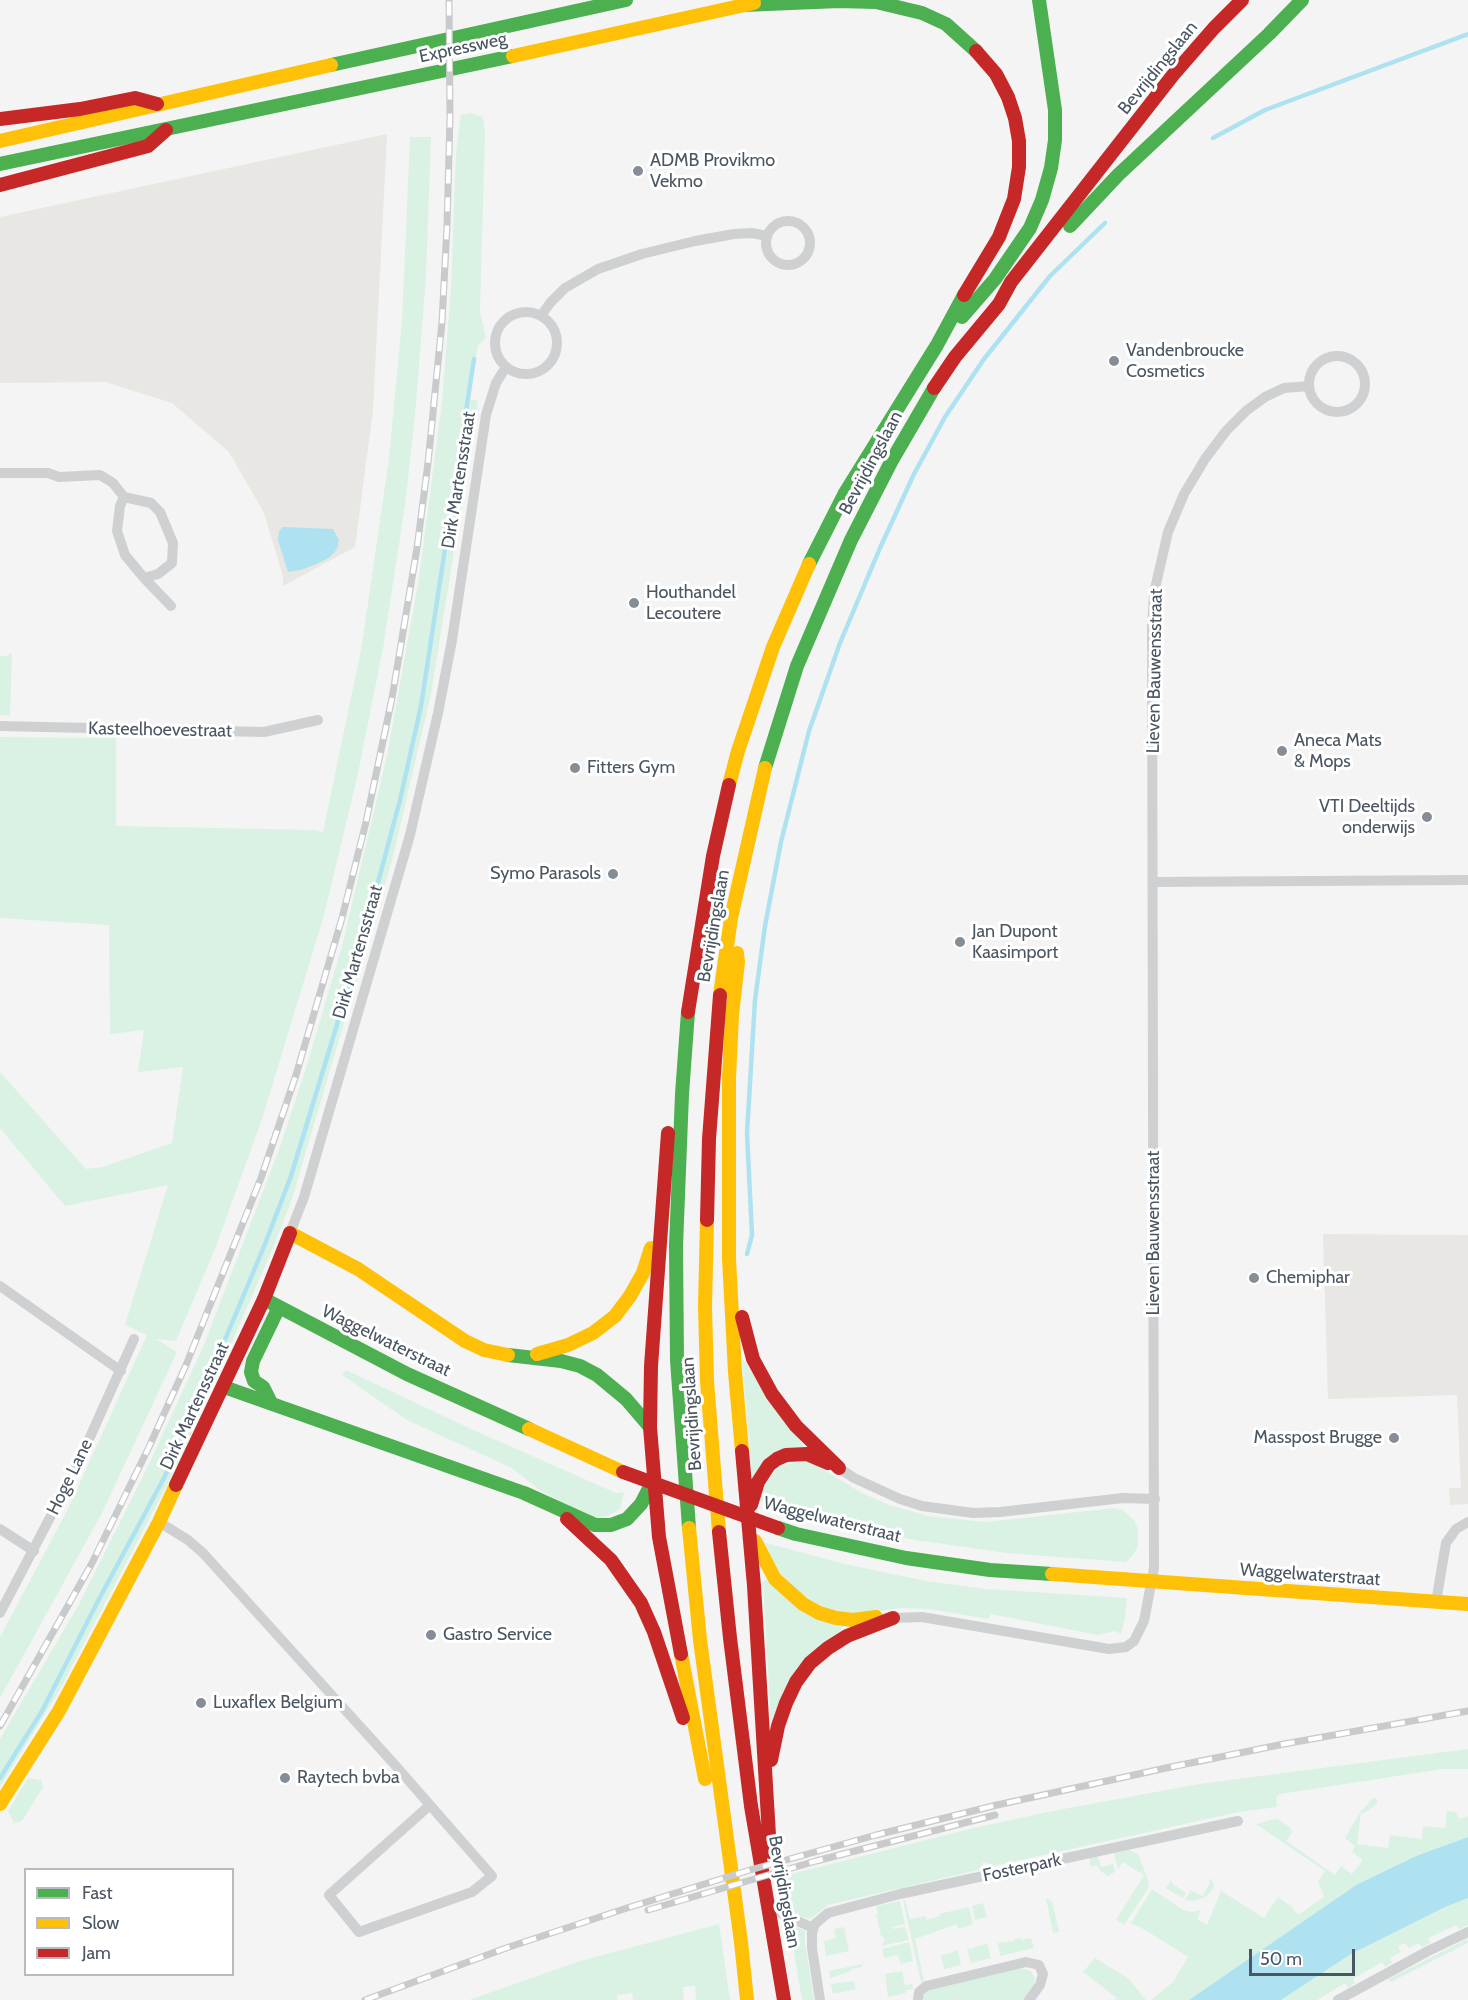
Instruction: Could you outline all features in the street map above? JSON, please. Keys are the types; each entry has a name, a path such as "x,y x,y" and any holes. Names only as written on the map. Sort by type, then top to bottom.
{"main road":[{"name":"Expressweg","path":"0,141 626,0"},
{"name":"Expressweg","path":"0,164 766,0"},
{"path":"937,345 995,279 1030,228 1042,200 1051,168 1055,140 1054,110 1039,0"},
{"name":"Bevrijdingslaan","path":"784,2000 773,1911 751,1806 730,1638 707,1381 705,1261 709,1139 719,1003 731,918 756,802 772,741 797,666 826,594 876,491 926,400 955,357 999,304 1011,282 1173,75 1206,36 1242,0"},
{"path":"999,304 1018,287 1075,219 1302,0"},
{"path":"743,5 876,2 898,6 922,13 946,24 971,44 996,74 1015,118 1019,141 1019,166 1014,199 999,237 957,306 937,345"},
{"name":"Expressweg","path":"0,119 80,109 135,98 157,104"},
{"name":"Expressweg","path":"0,185 148,146 167,128"},
{"name":"Bevrijdingslaan","path":"747,2000 708,1705 685,1480 676,1308 676,1246 682,1094 690,1002 713,856 738,751 773,647 806,568 845,493 937,345"},
{"path":"731,918 738,962 732,1015 727,1137 735,1372 754,1586 773,1911 791,2000"},
{"path":"682,1094 668,1130 651,1365 650,1427 659,1537 703,1766 741,2000"},
{"path":"521,1357 568,1345 593,1333 615,1316 630,1296 643,1272 661,1214"},
{"path":"729,1226 742,1322 753,1359 772,1394 796,1426 839,1468"},
{"path":"290,1233 358,1269 465,1341 484,1350 504,1355 561,1361 589,1370 626,1399 650,1427"},
{"name":"Dirk Martensstraat","path":"0,1804 58,1711 159,1522 264,1299 290,1233"},
{"name":"Waggelwaterstraat","path":"264,1299 407,1374 623,1472 778,1528 872,1551 948,1565 1020,1573 1468,1604"},
{"path":"271,1403 263,1387 254,1381 251,1372 253,1361 279,1307"},
{"path":"224,1387 524,1493 595,1525 611,1526 627,1519 641,1504 654,1479"},
{"path":"747,1513 754,1499 758,1482 769,1465 777,1459 797,1453 807,1454 839,1468"},
{"path":"557,1509 611,1560 641,1603 654,1632 696,1754 703,1766"},
{"path":"748,1529 775,1579 803,1604 819,1613 836,1618 853,1620 880,1616 893,1618"},
{"path":"767,1810 772,1756 778,1726 796,1682 810,1663 828,1648 847,1636 893,1618"}],"street":[{"path":"792,221 805,229 809,236 809,251 800,263 784,266 771,258 767,251 768,236 777,224 792,221"},
{"path":"541,316 565,288 598,269 642,254 695,241 734,234 752,233 768,236"},
{"path":"519,312 541,316 550,324 556,336 556,349 551,360 543,369 530,374 517,373 506,368 498,358 494,345 496,332 500,325 505,319 519,312"},
{"path":"1339,356 1354,362 1360,368 1365,385 1360,401 1354,407 1338,412 1321,408 1311,395 1309,386 1311,374 1318,363 1339,356"},
{"name":"Dirk Martensstraat","path":"290,1233 310,1175 410,836 452,640 486,415 496,382 506,368"},
{"name":"Lieven Bauwensstraat","path":"893,1618 922,1617 1097,1648 1118,1649 1126,1647 1139,1633 1144,1621 1154,1568 1155,1499 1152,628 1154,593 1168,532 1194,476 1205,459 1226,431 1246,411 1284,388 1309,386"},
{"path":"0,473 48,473 59,477 100,475 113,483 124,497 151,503 160,512 173,543 172,563 158,574 144,578"},
{"path":"124,497 120,506 117,531 125,555 171,606"},
{"name":"Kasteelhoevestraat","path":"0,726 264,732 318,720"},
{"path":"1153,882 1468,880"},
{"path":"0,1286 121,1371"},
{"name":"Hoge Lane","path":"0,1612 34,1551 76,1466 134,1339"},
{"path":"839,1468 854,1478 900,1499 922,1506 963,1512 1000,1512 1114,1499 1155,1499"},
{"path":"159,1522 188,1540 203,1553 430,1805 492,1876 472,1892 359,1932 330,1895 430,1805"},
{"path":"1436,1602 1446,1543 1456,1529 1468,1522"},
{"path":"0,1529 34,1551"},
{"name":"Fosterpark","path":"813,1928 822,1917 833,1911 900,1894 1238,1821"},
{"path":"773,1911 813,1928 812,1948 820,2000"},
{"path":"1338,2000 1468,1932"},
{"path":"918,2000 919,1992 926,1986 1026,1962 1039,1965 1043,1974 1040,1985 1029,2000"}],"shaded area":[{"path":"387,134 373,410 355,547 283,586 283,576 264,513 229,452 172,403 105,382 0,383 0,217"},
{"path":"1323,1234 1468,1235 1468,1504 1450,1505 1449,1488 1461,1488 1457,1395 1328,1399"}],"green space":[{"path":"470,113 483,117 485,134 480,311 486,338 478,345 469,399 478,401 431,694 392,861 291,1202 270,1255 168,1483 59,1691 0,1787 0,1739 78,1606 148,1466 203,1347 280,1147 342,946 387,756 419,578 442,402 451,288 456,153 461,115"},
{"path":"410,137 431,137 426,276 415,416 405,505 383,648 357,778 324,915 262,1119 215,1249 176,1341 156,1339 177,1352 102,1513 0,1698 0,1637 68,1509 147,1335 125,1325 168,1185 65,1206 0,1128 0,1072 86,1169 103,1167 172,1143 183,1067 138,1072 144,1030 110,1034 109,925 0,918 0,737 116,738 116,826 323,832 362,645 389,458 402,321"},
{"path":"12,653 10,716 0,715 0,656"},
{"path":"742,1358 804,1446 752,1477"},
{"path":"346,1370 471,1429 616,1493 624,1492 620,1509 608,1516 590,1518 538,1489 512,1468 407,1420 342,1375"},
{"path":"808,1460 860,1492 889,1505 928,1516 985,1522 1115,1508 1123,1510 1134,1520 1138,1529 1138,1546 1126,1562 1006,1553 909,1539 760,1501 762,1490 779,1466"},
{"path":"762,1542 845,1564 926,1581 986,1589 1127,1598 1125,1617 1121,1634 1115,1631 1098,1635 991,1614 988,1619 929,1609 901,1608 859,1614 823,1610 787,1584"},
{"path":"766,1580 845,1624 771,1723 763,1582"},
{"path":"1468,1749 1468,1769 1442,1769 1280,1794 1276,1797 1277,1807 1239,1812 989,1867 987,1862 982,1863 982,1869 828,1905 810,1919 788,1913 787,1875 978,1827 1199,1784"},
{"path":"28,1778 41,1780 43,1787 22,1821 14,1823 8,1811"},
{"path":"1373,1798 1378,1803 1365,1813 1361,1813 1357,1844 1388,1848 1390,1835 1422,1839 1423,1826 1445,1828 1447,1811 1456,1812 1459,1819 1468,1816 1468,1837 1416,1856 1356,1885 1189,2000 1151,2000 1173,1982 1188,1957 1131,1923 1152,1889 1183,1910 1193,1912 1201,1910 1197,1919 1207,1925 1221,1891 1264,1918 1278,1897 1292,1907 1298,1915 1324,1897 1318,1882 1325,1871 1256,1824 1279,1820 1291,1828 1292,1832 1286,1841 1335,1875 1341,1866 1352,1874 1363,1860 1352,1852 1355,1846 1345,1838 1360,1812"},
{"path":"1129,1850 1138,1854 1149,1887 1124,1925 1116,1920 1144,1875 1123,1862 1118,1869 1114,1853"},
{"path":"1098,1856 1101,1867 1113,1864 1115,1872 1108,1876 1099,1870 1099,1867 1095,1865 1091,1867 1089,1858"},
{"path":"1211,1878 1214,1887 1207,1896 1195,1901 1185,1900 1191,1890 1202,1896"},
{"path":"1171,1880 1186,1893 1183,1898 1166,1888"},
{"path":"1046,1898 1052,1901 1059,1932 1053,1933"},
{"path":"1468,1898 1468,1925 1459,1929 1456,1925 1428,1938 1430,1943 1422,1947 1419,1943 1409,1948 1405,1943 1398,1946 1401,1952 1390,1958 1392,1963 1385,1967 1382,1962 1353,1979 1355,1983 1348,1988 1345,1983 1317,2000 1281,2000 1351,1954 1445,1907"},
{"path":"903,1900 905,1900 910,1919 925,1916 927,1920 940,1916 939,1914 969,1907 973,1924 958,1929 957,1924 915,1939 924,1981 921,1982"},
{"path":"900,1901 905,1924 892,1927 893,1929 905,1927 909,1940 881,1946 884,1937 881,1936 876,1906"},
{"path":"983,1903 987,1917 975,1920 972,1906"},
{"path":"789,1923 805,1931 814,2000 802,2000"},
{"path":"719,1924 730,2000 696,2000 695,1986 683,1987 684,2000 633,2000 632,1993 617,1995 617,2000 469,2000 577,1962"},
{"path":"844,1927 849,1951 826,1956 824,1941 836,1938 834,1929"},
{"path":"1021,1938 1022,1940 1031,1938 1034,1948 1000,1956 998,1943"},
{"path":"1467,1939 1468,1943 1391,1982 1388,1979"},
{"path":"909,1942 913,1961 901,1964 898,1955 884,1958 882,1949"},
{"path":"987,1943 991,1958 971,1963 967,1948 971,1949"},
{"path":"958,1950 961,1965 944,1969 941,1956"},
{"path":"1095,1958 1129,1979 1146,2000 1115,2000 1117,1998 1083,1972"},
{"path":"862,1964 862,1967 830,1978 829,1971"},
{"path":"1020,1968 1031,1971 1035,1978 1034,1986 1023,2000 923,2000 925,1993 929,1990"},
{"path":"902,1971 905,1985 912,1984 913,1989 888,1997 885,1974"},
{"path":"854,1981 856,1989 833,1994 831,1984"}],"water":[{"path":"283,527 333,529 339,540 337,549 321,562 301,570 288,572 278,540 279,531"},
{"path":"1468,1837 1468,1898 1445,1907 1351,1954 1281,2000 1189,2000 1356,1885 1416,1856"}],"waterway":[{"path":"1213,138 1265,110 1468,34"},
{"path":"747,1254 752,1235 747,1133 755,1000 765,926 781,842 809,731 840,643 880,548 914,474 945,417 984,359 1050,276 1105,223"},
{"path":"363,939 400,800 421,706 474,359"},
{"path":"0,1778 42,1711 164,1478 194,1414 291,1176 356,962"}],"railway":[{"path":"0,1726 92,1563 186,1365 261,1178 296,1075 342,918 366,822 392,698 417,548 428,463 442,322 447,226 450,117 449,0"},
{"path":"365,2000 506,1948 627,1908 750,1870 876,1835 997,1805 1166,1768 1468,1711"},
{"path":"648,1910 816,1861 995,1815"}],"traffic: fast":[{"path":"331,65 626,0"},
{"path":"962,317 995,279 1030,228 1042,200 1051,168 1055,140 1055,110 1039,0"},
{"path":"1070,226 1118,175 1269,34 1302,0"},
{"path":"743,5 839,1 876,2 922,13 946,24 976,51"},
{"path":"0,164 513,56"},
{"path":"809,564 845,493 937,345 964,295"},
{"path":"765,768 797,666 851,540 891,462 934,388"},
{"path":"688,1012 676,1246 677,1360 689,1528"},
{"path":"264,1299 407,1374 529,1429"},
{"path":"271,1403 263,1387 254,1381 251,1372 253,1361 279,1307"},
{"path":"508,1355 561,1361 580,1366 597,1375 626,1399 650,1427"},
{"path":"224,1387 524,1493 595,1525 611,1525 627,1519 641,1504 654,1479"},
{"path":"778,1528 906,1558 990,1570 1052,1574"}],"traffic: slow":[{"path":"513,56 754,3"},
{"path":"0,141 331,65"},
{"path":"729,785 773,647 809,564"},
{"path":"720,995 731,918 765,768"},
{"path":"737,953 729,1078 729,1259 742,1451"},
{"path":"707,1220 705,1307 707,1381 719,1532"},
{"path":"290,1233 358,1269 465,1341 484,1350 508,1355"},
{"path":"537,1354 568,1345 593,1333 615,1316 643,1273 651,1248"},
{"path":"529,1429 623,1472"},
{"path":"0,1804 59,1711 159,1522 176,1485"},
{"path":"689,1528 700,1640 747,2000"},
{"path":"755,1541 775,1579 803,1604 819,1613 836,1618 853,1620 876,1617"},
{"path":"1052,1574 1468,1604"},
{"path":"681,1654 705,1779"}],"traffic: jam":[{"path":"934,388 955,357 999,304 1011,282 1173,75 1242,0"},
{"path":"964,295 999,237 1014,199 1019,167 1019,141 1008,97 996,74 976,51"},
{"path":"0,119 80,109 135,98 157,104"},
{"path":"0,185 148,146 166,130"},
{"path":"688,1012 713,856 729,785"},
{"path":"707,1220 709,1139 720,995"},
{"path":"668,1133 651,1366 650,1427 659,1537 681,1654"},
{"path":"176,1485 264,1299 290,1233"},
{"path":"742,1317 753,1359 772,1394 796,1426 839,1468"},
{"path":"742,1451 754,1586 770,1852"},
{"path":"751,1505 758,1482 769,1465 777,1459 786,1455 807,1454 828,1463"},
{"path":"623,1472 778,1528"},
{"path":"567,1519 611,1560 641,1603 654,1632 683,1718"},
{"path":"719,1532 751,1806 784,2000"},
{"path":"771,1760 778,1726 786,1703 796,1682 810,1663 847,1636 893,1618"}],"place":[{"name":"ADMB Provikmo Vekmo","path":"638,171"},
{"name":"Vandenbroucke Cosmetics","path":"1114,361"},
{"name":"Houthandel Lecoutere","path":"634,603"},
{"name":"Aneca Mats & Mops","path":"1282,751"},
{"name":"Fitters Gym","path":"575,768"},
{"name":"VTI Deeltijds onderwijs","path":"1427,817"},
{"name":"Symo Parasols","path":"613,874"},
{"name":"Jan Dupont Kaasimport","path":"960,942"},
{"name":"Chemiphar","path":"1254,1278"},
{"name":"Masspost Brugge","path":"1394,1438"},
{"name":"Gastro Service","path":"431,1635"},
{"name":"Luxaflex Belgium","path":"201,1703"},
{"name":"Raytech bvba","path":"285,1778"}]}
